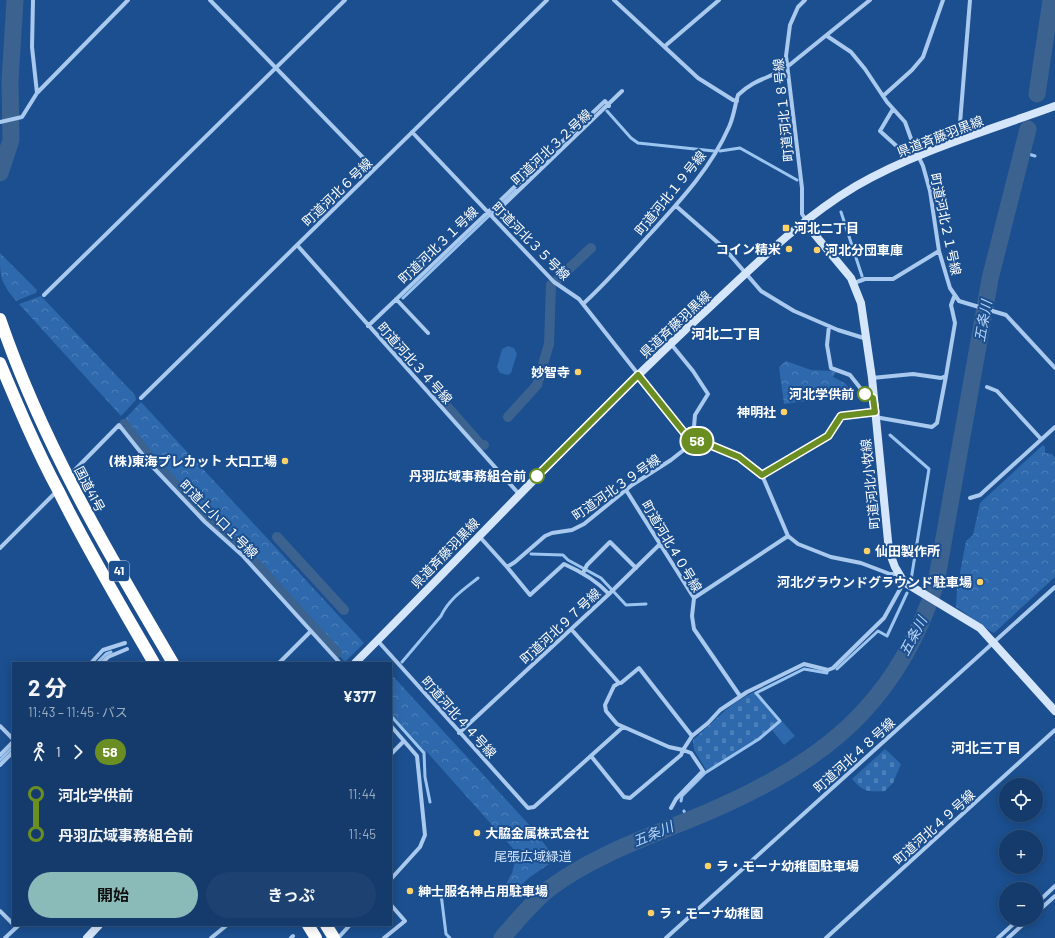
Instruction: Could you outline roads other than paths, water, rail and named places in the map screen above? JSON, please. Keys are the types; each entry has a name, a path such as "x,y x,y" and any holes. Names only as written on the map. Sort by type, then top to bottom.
{"highway":[{"name":"国道41号","path":"0,319 13,356 67,477 106,549 173,662"},
{"name":"41","path":"0,363 26,426 58,490 92,556 153,662"},
{"path":"309,926 316,938"},
{"path":"327,926 334,938"}],"main road":[{"name":"県道斉藤羽黒線","path":"356,662 519,494 638,375 746,274 806,221 833,200 858,185 908,160 1054,107"},
{"name":"町道河北小牧線","path":"806,221 811,230 854,283 861,303 872,378 889,551 898,574 904,582 975,624 1055,711"},
{"path":"87,938 98,926"}],"street":[{"path":"33,0 32,47 37,93"},
{"path":"1,122 22,117 37,93 128,0"},
{"path":"210,0 374,169"},
{"path":"44,295 345,0"},
{"name":"町道河北６号線","path":"141,398 547,0"},
{"path":"614,0 698,78 733,100 737,100"},
{"path":"665,46 719,0"},
{"name":"町道河北１８号線","path":"805,0 798,7 790,25 787,43 787,66 802,188 802,214 806,221"},
{"name":"町道河北１９号線","path":"583,304 612,278 676,206 710,163 730,126 737,105 738,95 753,82 781,71 827,36 870,0"},
{"path":"883,96 912,70 923,57 943,0"},
{"path":"961,141 961,115 970,0"},
{"name":"町道河北２１号線","path":"827,36 851,52 865,68 893,109 905,122 923,166 930,191 939,251 954,297"},
{"name":"町道河北３２号線","path":"492,216 609,106 622,91"},
{"name":"町道河北３１号線","path":"368,326 605,101 609,106"},
{"path":"893,109 880,131 902,151 908,160"},
{"name":"町道河北３５号線","path":"412,132 554,282 579,299 686,435 739,457 762,475 788,536"},
{"path":"676,206 709,233 756,287 786,308 867,340"},
{"name":"町道河北３４号線","path":"297,245 519,494"},
{"path":"854,283 865,279 893,279 939,251"},
{"path":"762,475 828,436 841,416 875,414 932,427 937,423 955,323 951,305 954,297 959,302 1001,312 1011,318 1055,368"},
{"path":"396,299 428,333"},
{"path":"829,326 827,345 831,368 850,375 865,394 873,398"},
{"path":"671,344 693,371 708,394 696,415 693,439"},
{"path":"872,378 913,374 939,378 946,376"},
{"path":"987,387 997,391 1041,439"},
{"name":"町道上小口１号線","path":"67,477 119,425 156,470 205,522 242,555 339,662"},
{"path":"970,498 980,496 1055,427"},
{"name":"町道河北３９号線","path":"507,567 545,536 552,533 572,530 584,524 626,490 671,460 690,445 693,439"},
{"path":"0,548 58,490"},
{"name":"町道河北４０号線","path":"626,490 659,545 694,598 692,616 694,629 740,696"},
{"path":"479,536 507,567"},
{"path":"694,598 788,536 798,544 831,557 861,563 890,574 898,574"},
{"path":"583,572 587,565 610,542 636,568"},
{"path":"610,594 659,545"},
{"name":"町道河北９７号線","path":"459,733 610,594 599,583 583,572 564,564 530,595 507,567"},
{"path":"624,726 591,756 624,797 630,798 681,755 692,736 708,723 720,710 740,696 804,664 828,670 833,668 884,618 904,582"},
{"name":"町道河北４８号線","path":"666,938 1055,587"},
{"path":"571,629 618,682"},
{"path":"280,662 311,631"},
{"name":"町道河北４４号線","path":"377,640 527,807 534,807 591,756"},
{"path":"92,662 104,650 125,643"},
{"path":"103,662 108,657 127,648"},
{"path":"671,808 676,799 703,771 691,753 669,747 617,724 606,711 606,705 614,686 618,682 621,683 639,668 692,736"},
{"path":"0,726 12,740"},
{"path":"392,727 417,756 425,835 420,847 392,878"},
{"name":"町道河北４９号線","path":"826,938 1055,730"},
{"path":"392,753 404,741"},
{"path":"0,755 12,742"},
{"path":"0,765 12,753"},
{"path":"1043,897 1055,886"},
{"path":"1043,907 1055,896"},
{"path":"384,938 405,922 392,906"},
{"path":"0,911 12,922"},
{"path":"5,938 15,926"},
{"path":"211,938 226,926"},
{"path":"338,938 349,926"},
{"path":"998,938 1011,926"},
{"path":"1008,938 1021,926"}],"waterway":[{"path":"0,173 11,140 10,81 15,0"},
{"name":"五条川","path":"1037,94 1051,0"},
{"path":"607,111 631,138 638,143 714,151"},
{"name":"五条川","path":"502,938 537,899 568,876 606,855 749,793 809,758 846,729 862,713 886,684 915,635 936,583 990,279 1028,129"},
{"path":"720,151 740,148 797,180"},
{"path":"1022,152 1035,156"},
{"path":"403,298 516,190"},
{"path":"841,212 862,276"},
{"path":"558,279 591,248"},
{"path":"508,417 537,385 549,344 551,285"},
{"path":"436,394 481,445 484,445"},
{"path":"124,424 153,461 206,517 259,567 337,653"},
{"path":"890,435 929,469 911,580"},
{"path":"277,537 344,610"},
{"path":"531,554 563,555 568,560 601,578 626,605 646,604"},
{"path":"402,662 441,616 448,604 462,590 478,578"},
{"path":"837,669 878,631 887,636 907,593"},
{"path":"98,662 106,654 111,652"},
{"path":"681,801 682,796 705,773 759,739 780,721 756,693 804,669 827,673"},
{"path":"392,717 424,753 425,777 430,802"},
{"path":"0,760 12,748"},
{"path":"684,811 687,820"},
{"path":"441,894 446,934 450,938"}],"place":[{"name":"河北二丁目","path":"786,228"},
{"name":"コイン精米","path":"789,249"},
{"name":"河北分団車庫","path":"817,250"},
{"name":"妙智寺","path":"578,372"},
{"name":"河北学供前","path":"865,394"},
{"name":"神明社","path":"784,412"},
{"name":"(株)東海プレカット 大口工場","path":"285,461"},
{"name":"丹羽広域事務組合前","path":"537,476"},
{"name":"仙田製作所","path":"867,551"},
{"name":"河北グラウンドグラウンド駐車場","path":"980,582"},
{"name":"大脇金属株式会社","path":"477,833"},
{"name":"ラ・モーナ幼稚園駐車場","path":"708,866"},
{"name":"紳士服名神占用駐車場","path":"410,891"},
{"name":"ラ・モーナ幼稚園","path":"651,913"}],"district":[{"name":"河北二丁目","path":"726,334"},
{"name":"河北三丁目","path":"986,748"}],"park label":[{"name":"尾張広域緑道","path":"533,856"}]}
